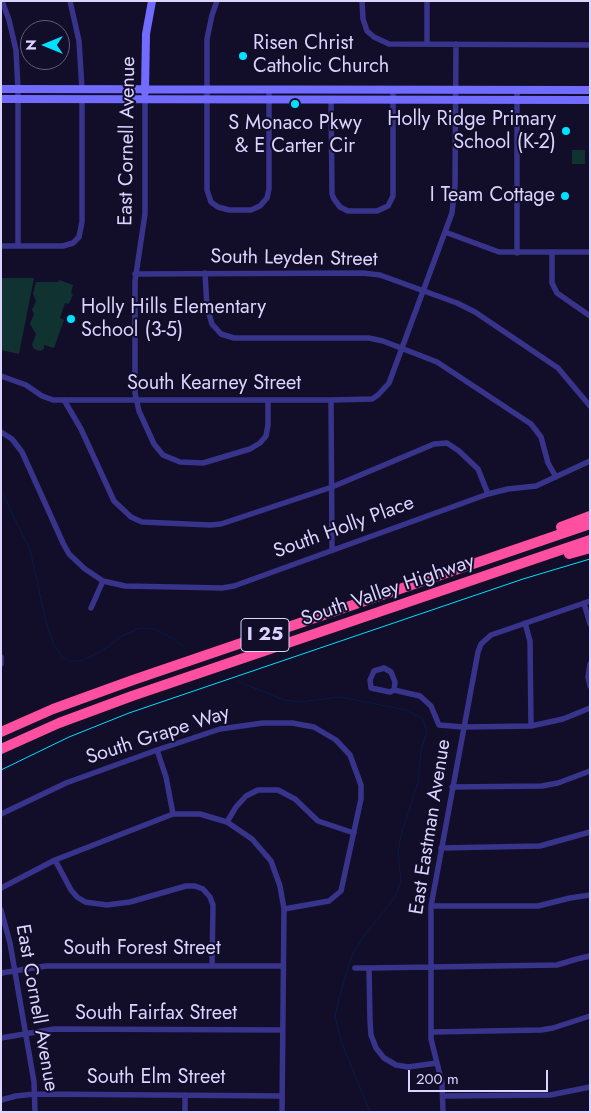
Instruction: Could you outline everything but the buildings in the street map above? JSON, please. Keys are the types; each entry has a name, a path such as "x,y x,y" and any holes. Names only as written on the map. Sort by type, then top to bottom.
{"highway":[{"path":"501,554 590,516"},
{"name":"South Valley Highway","path":"1,731 133,680 590,524"},
{"name":"South Valley Highway","path":"1,750 85,713 132,696 590,540"},
{"path":"439,592 590,548"}],"main road":[{"name":"East Cornell Avenue","path":"145,99 146,34 150,2"},
{"path":"1,89 590,90"},
{"path":"1,99 590,100"}],"street":[{"path":"2,1 16,50 18,89 18,246"},
{"path":"70,1 79,41 82,89"},
{"path":"217,1 207,39 208,194 211,202 218,207 229,210 256,208 263,204 268,194 269,90"},
{"path":"362,1 364,23 371,35 389,44 590,45"},
{"path":"426,44 427,1"},
{"path":"402,348 452,213 455,195 456,44"},
{"path":"331,99 332,194 337,204 344,210 381,210 388,206 393,196 393,90"},
{"path":"517,90 517,253"},
{"path":"1,246 63,246 70,245 76,240 82,228 82,99"},
{"name":"East Cornell Avenue","path":"136,400 135,274 145,214 145,99"},
{"path":"445,232 489,249 517,253 590,252"},
{"path":"552,252 552,283 557,293 590,316"},
{"name":"South Leyden Street","path":"135,274 363,273 380,275 424,290 470,309 558,368 589,402"},
{"path":"205,274 207,307 214,328 224,336 234,338 369,338 383,341 437,362 531,424 541,437 548,463 556,477"},
{"name":"South Kearney Street","path":"2,378 26,385 46,398 64,400 372,399 389,383 402,348"},
{"path":"64,400 81,429 114,501 131,517 142,522 221,524 332,487 434,444 447,444 459,451 478,469 488,494"},
{"path":"136,400 159,452 174,461 203,463 250,449 260,443 266,436 268,400"},
{"path":"331,400 332,549"},
{"name":"South Holly Place","path":"1,432 12,439 22,452 63,543 70,554 84,570 102,581 125,586 222,588 234,586 488,494 508,489 536,486 590,462"},
{"path":"91,608 102,581"},
{"path":"531,726 530,641 525,623 587,602 590,624"},
{"name":"East Eastman Avenue","path":"443,1112 443,1096 431,1032 431,906 478,652 492,635 525,623"},
{"path":"590,664 588,677 590,686"},
{"path":"394,690 395,682 391,672 384,668 374,671 370,680 371,688 390,692 394,690 425,699 431,706 439,725 531,726 558,721 590,708"},
{"name":"South Grape Way","path":"1,814 66,783 157,750 230,727 263,723 292,723 307,725 329,734 344,748 355,765 361,785 361,799 354,833"},
{"path":"157,750 166,777 173,814"},
{"path":"452,787 542,786 558,783 590,771"},
{"path":"227,822 246,796 258,790 278,790 295,799 318,822 354,833 340,891 329,901 284,909"},
{"path":"1,888 55,860 173,814 200,814 227,822 252,838 270,861 280,886 284,909 282,1112"},
{"path":"441,848 540,846 590,832"},
{"path":"55,860 71,890 85,902 107,905 130,902 186,886 204,889 213,905 212,965"},
{"path":"431,906 538,906 590,895"},
{"name":"East Cornell Avenue","path":"1,910 8,931 26,1034 35,1094 35,1112"},
{"path":"355,968 557,965 590,956"},
{"name":"South Forest Street","path":"1,973 46,966 283,966"},
{"path":"369,968 370,1020 376,1048 384,1058 396,1065 408,1067 437,1062"},
{"path":"431,1032 541,1030 590,1016"},
{"name":"South Fairfax Street","path":"1,1038 54,1030 282,1030"},
{"path":"443,1096 550,1095 590,1087"},
{"name":"South Elm Street","path":"1,1100 35,1094 281,1096"},
{"path":"185,1095 185,1112"}],"green space":[{"path":"572,150 585,150 585,164 572,164"},
{"path":"1,278 34,278 19,354 1,350"},
{"path":"59,280 73,285 71,293 73,294 69,304 65,303 60,318 64,320 54,348 44,345 44,349 40,351 34,349 32,345 36,334 30,324 34,314 32,310 36,301 33,294 36,282 58,282"}],"waterway":[{"path":"1,489 30,549 46,622 53,643 62,657 69,661 81,661 103,650 122,636 140,628 155,629 174,639 184,647"},
{"path":"237,681 284,700 298,702 340,697 406,710 423,719 427,732 421,750 418,783 401,835 398,853 401,881 395,897 364,936 352,955 335,1017 341,1041 370,1112"}],"tram line":[{"path":"1,770 69,737 129,713 523,579 590,559"}],"place":[{"name":"Risen Christ Catholic Church","path":"243,56"},
{"name":"S Monaco Pkwy & E Carter Cir","path":"295,104"},
{"name":"Holly Ridge Primary School (K-2)","path":"566,131"},
{"name":"I Team Cottage","path":"565,196"},
{"name":"Holly Hills Elementary School (3-5)","path":"71,319"}]}
